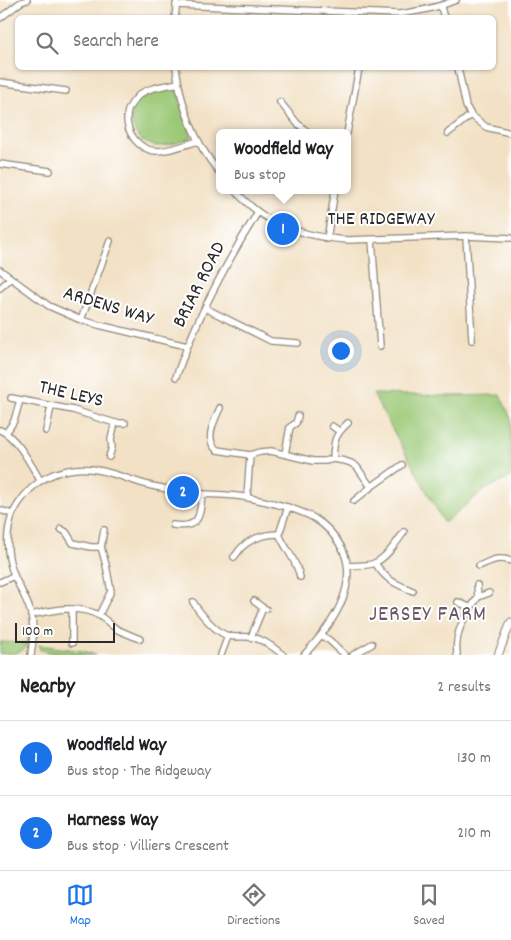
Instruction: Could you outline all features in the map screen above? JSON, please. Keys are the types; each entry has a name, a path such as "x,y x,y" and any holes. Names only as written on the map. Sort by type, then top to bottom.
{"street":[{"path":"0,17 26,0"},
{"path":"175,15 177,2 359,15 399,14 422,11 456,0"},
{"path":"441,6 443,15"},
{"path":"176,70 185,110 198,141 216,168"},
{"path":"347,129 359,70"},
{"path":"458,70 466,106 471,115 486,127 511,133"},
{"path":"0,82 66,91"},
{"path":"178,83 150,90 139,95 132,103 127,114 131,135 138,143 155,151 166,150 198,141"},
{"path":"280,102 296,123 304,129"},
{"path":"448,133 471,115"},
{"path":"0,164 50,170"},
{"name":"THE RIDGEWAY","path":"238,194 270,220 299,232 327,238 347,240 466,236 511,238"},
{"path":"327,238 334,194"},
{"name":"BRIAR ROAD","path":"176,377 187,346 205,308 258,212"},
{"path":"466,236 472,340"},
{"path":"372,240 380,346"},
{"path":"81,320 110,241"},
{"name":"ARDENS WAY","path":"0,270 49,306 81,320 187,346"},
{"path":"0,288 10,279"},
{"path":"205,308 271,341 298,343"},
{"name":"THE LEYS","path":"11,398 73,410 115,423 125,423"},
{"name":"THE LEYS","path":"3,432 14,421 20,400"},
{"path":"46,431 51,406"},
{"path":"220,408 210,439 213,447 217,450 250,455 271,451 312,461 333,459 345,461 357,468 371,487"},
{"path":"285,454 290,427 296,423 298,416"},
{"name":"THE LEYS","path":"109,457 115,423"},
{"path":"333,459 334,440 339,431 348,423"},
{"path":"332,426 339,431"},
{"path":"3,432 22,451 40,480"},
{"path":"247,497 250,455"},
{"path":"354,501 402,465"},
{"path":"31,655 31,615 14,576 8,556 8,534 12,514 27,493 40,480 64,471 90,468 152,486 182,492 247,497 288,507 314,518 331,530 344,553 348,566 347,590 322,636 304,655"},
{"path":"173,525 183,526 192,524 196,520 200,515 202,494"},
{"path":"288,507 279,534 298,566 300,577"},
{"path":"0,510 12,514"},
{"path":"61,528 73,543 101,547"},
{"path":"99,616 111,591 101,547 104,530"},
{"path":"348,566 375,563 388,553 404,532"},
{"path":"234,557 242,547 261,536 279,534"},
{"path":"479,566 489,561 504,558 511,561"},
{"path":"375,563 382,573 393,582 413,591"},
{"path":"0,582 14,576"},
{"path":"457,655 456,642 459,632 463,621 478,597 478,585"},
{"path":"478,597 489,593"},
{"path":"251,637 265,608 254,601"},
{"path":"193,602 199,612 214,627 228,636 251,637 271,645 283,655"},
{"path":"458,602 471,608"},
{"path":"31,615 58,609 87,611 99,616 117,629 140,639"},
{"path":"72,609 72,643"},
{"path":"498,655 511,622"},
{"path":"221,655 228,636"},
{"path":"322,636 330,640 345,655"},
{"path":"353,655 372,644"}],"green space":[{"path":"175,86 192,138 167,145 149,144 142,140 133,127 131,119 135,103 141,96 149,92"},
{"path":"373,394 500,395 511,418 511,477 484,490 444,523"},
{"path":"0,642 27,643 23,650 0,654"},
{"path":"39,645 82,651 96,655 63,655 40,650"}],"place":[{"name":"Woodfield Way","path":"283,229"},
{"name":"Harness Way","path":"183,492"}],"district":[{"name":"JERSEY FARM","path":"428,615"}]}
